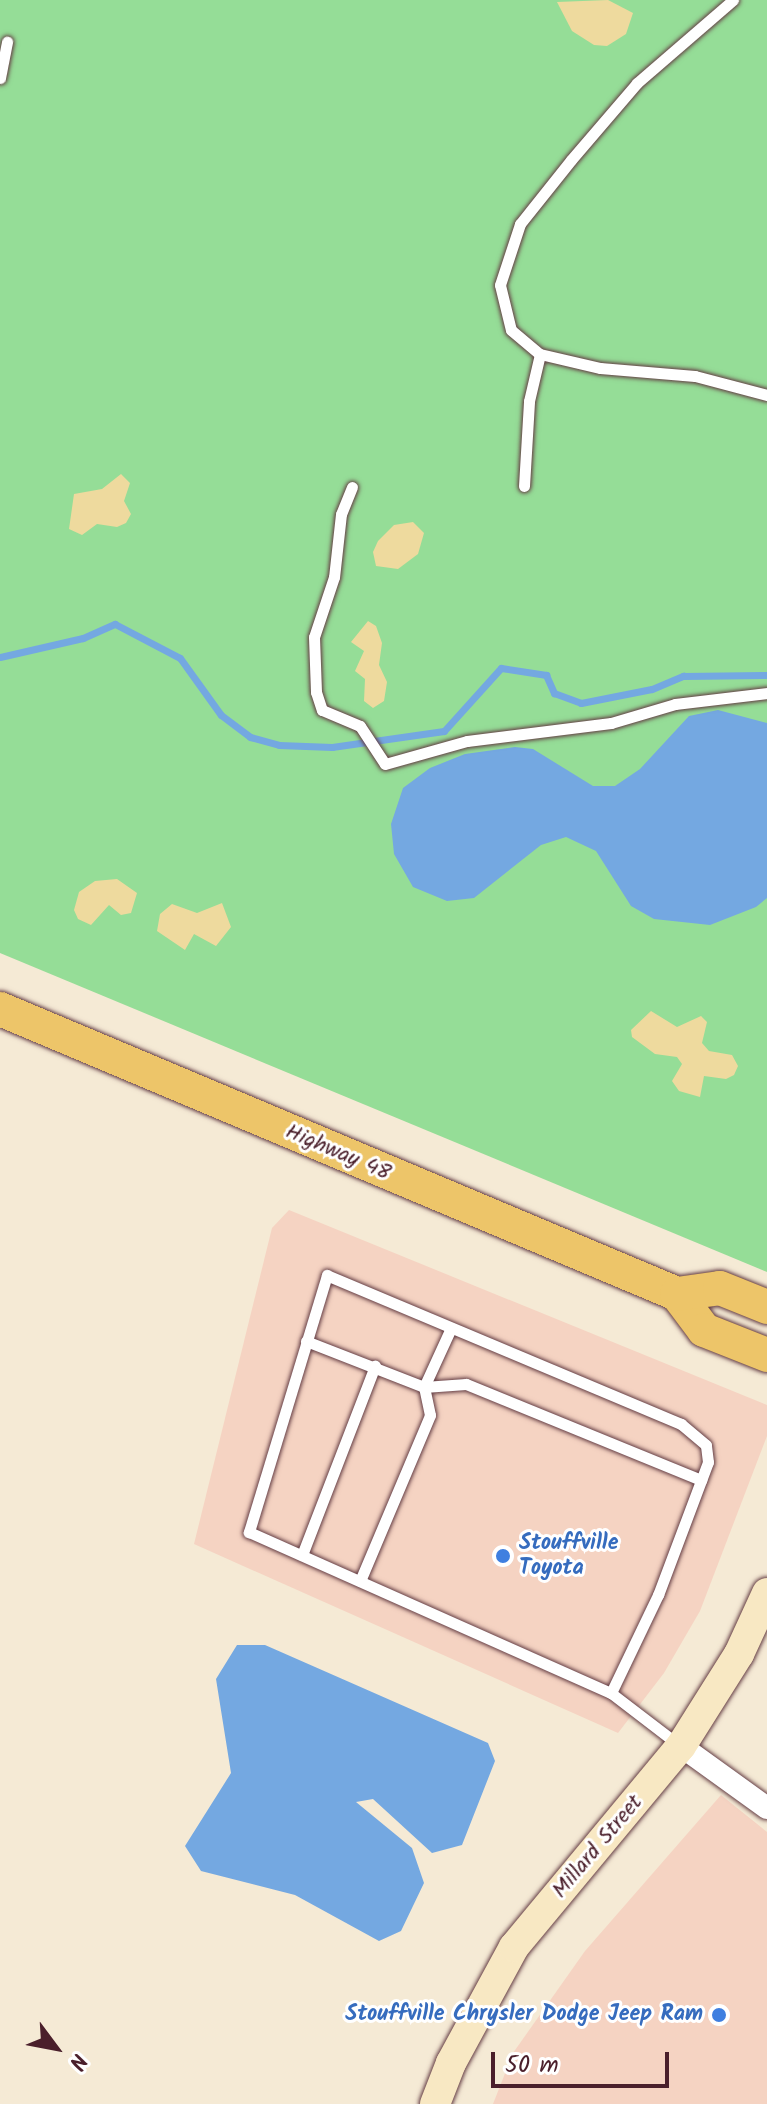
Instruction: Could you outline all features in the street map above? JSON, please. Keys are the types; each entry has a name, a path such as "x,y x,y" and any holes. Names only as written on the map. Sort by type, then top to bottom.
{"main road":[{"name":"Highway 48","path":"0,1009 677,1294"},
{"path":"767,1307 720,1288 677,1294 704,1330 767,1355"}],"street":[{"name":"Millard Street","path":"435,2104 451,2063 514,1947 681,1746 739,1654 767,1593"},
{"path":"681,1746 767,1808"}],"lane":[{"path":"733,0 637,83 520,224 500,285 511,330 540,354 600,368 695,376 767,395"},
{"path":"0,78 7,42"},
{"path":"524,486 529,401 540,354"},
{"path":"352,487 341,514 334,577 314,637 314,669 322,710 360,726 372,752 391,764 467,741 611,723 675,704 767,693"},
{"path":"611,1693 658,1595 701,1480 706,1445 681,1424 327,1275 249,1532 611,1693 681,1746"},
{"path":"360,1581 430,1415 424,1387 451,1328"},
{"path":"306,1341 424,1387 466,1384 701,1480"},
{"path":"302,1555 375,1366"}],"shaded area":[{"path":"289,1210 767,1405 767,1436 700,1611 664,1673 618,1733 194,1544 272,1228"},
{"path":"721,1795 767,1832 767,2104 493,2104 513,2053 585,1951"}],"green space":[{"path":"0,0 767,0 767,1272 0,953"}],"sand":[{"path":"608,0 633,13 626,34 607,46 594,45 572,31 557,2"},
{"path":"121,474 130,483 124,501 131,514 126,523 117,527 97,524 82,535 69,529 74,494 102,489"},
{"path":"413,522 424,533 418,554 398,569 376,566 373,552 378,541 394,525"},
{"path":"368,621 376,626 382,643 379,665 387,682 384,701 373,708 364,701 365,679 355,671 364,651 351,642"},
{"path":"117,879 137,893 131,913 121,915 109,905 91,925 78,919 74,910 79,892 95,881"},
{"path":"222,903 231,927 216,946 194,934 185,950 157,931 160,914 172,904 197,913"},
{"path":"651,1011 677,1027 701,1016 707,1022 702,1043 709,1051 732,1055 738,1066 734,1075 726,1079 704,1076 700,1097 679,1091 672,1081 682,1064 677,1057 655,1054 632,1037 631,1030"}],"water":[{"path":"718,710 767,723 767,898 756,907 710,925 654,919 631,906 596,851 566,837 541,845 474,898 447,901 413,887 394,854 391,824 403,788 430,768 465,754 515,747 533,749 593,786 615,786 640,769 689,716"},
{"path":"237,1645 265,1645 488,1743 495,1761 462,1845 432,1853 373,1799 356,1802 412,1848 424,1883 401,1931 379,1941 295,1895 201,1871 185,1846 231,1773 216,1679"}],"waterway":[{"path":"0,657 83,638 115,624 180,658 221,715 250,737 279,745 332,747 444,731 501,668 546,675 554,693 581,703 652,689 683,676 767,675"}],"place":[{"name":"Stouffville Toyota","path":"503,1556"},
{"name":"Stouffville Chrysler Dodge Jeep Ram","path":"719,2015"}]}
